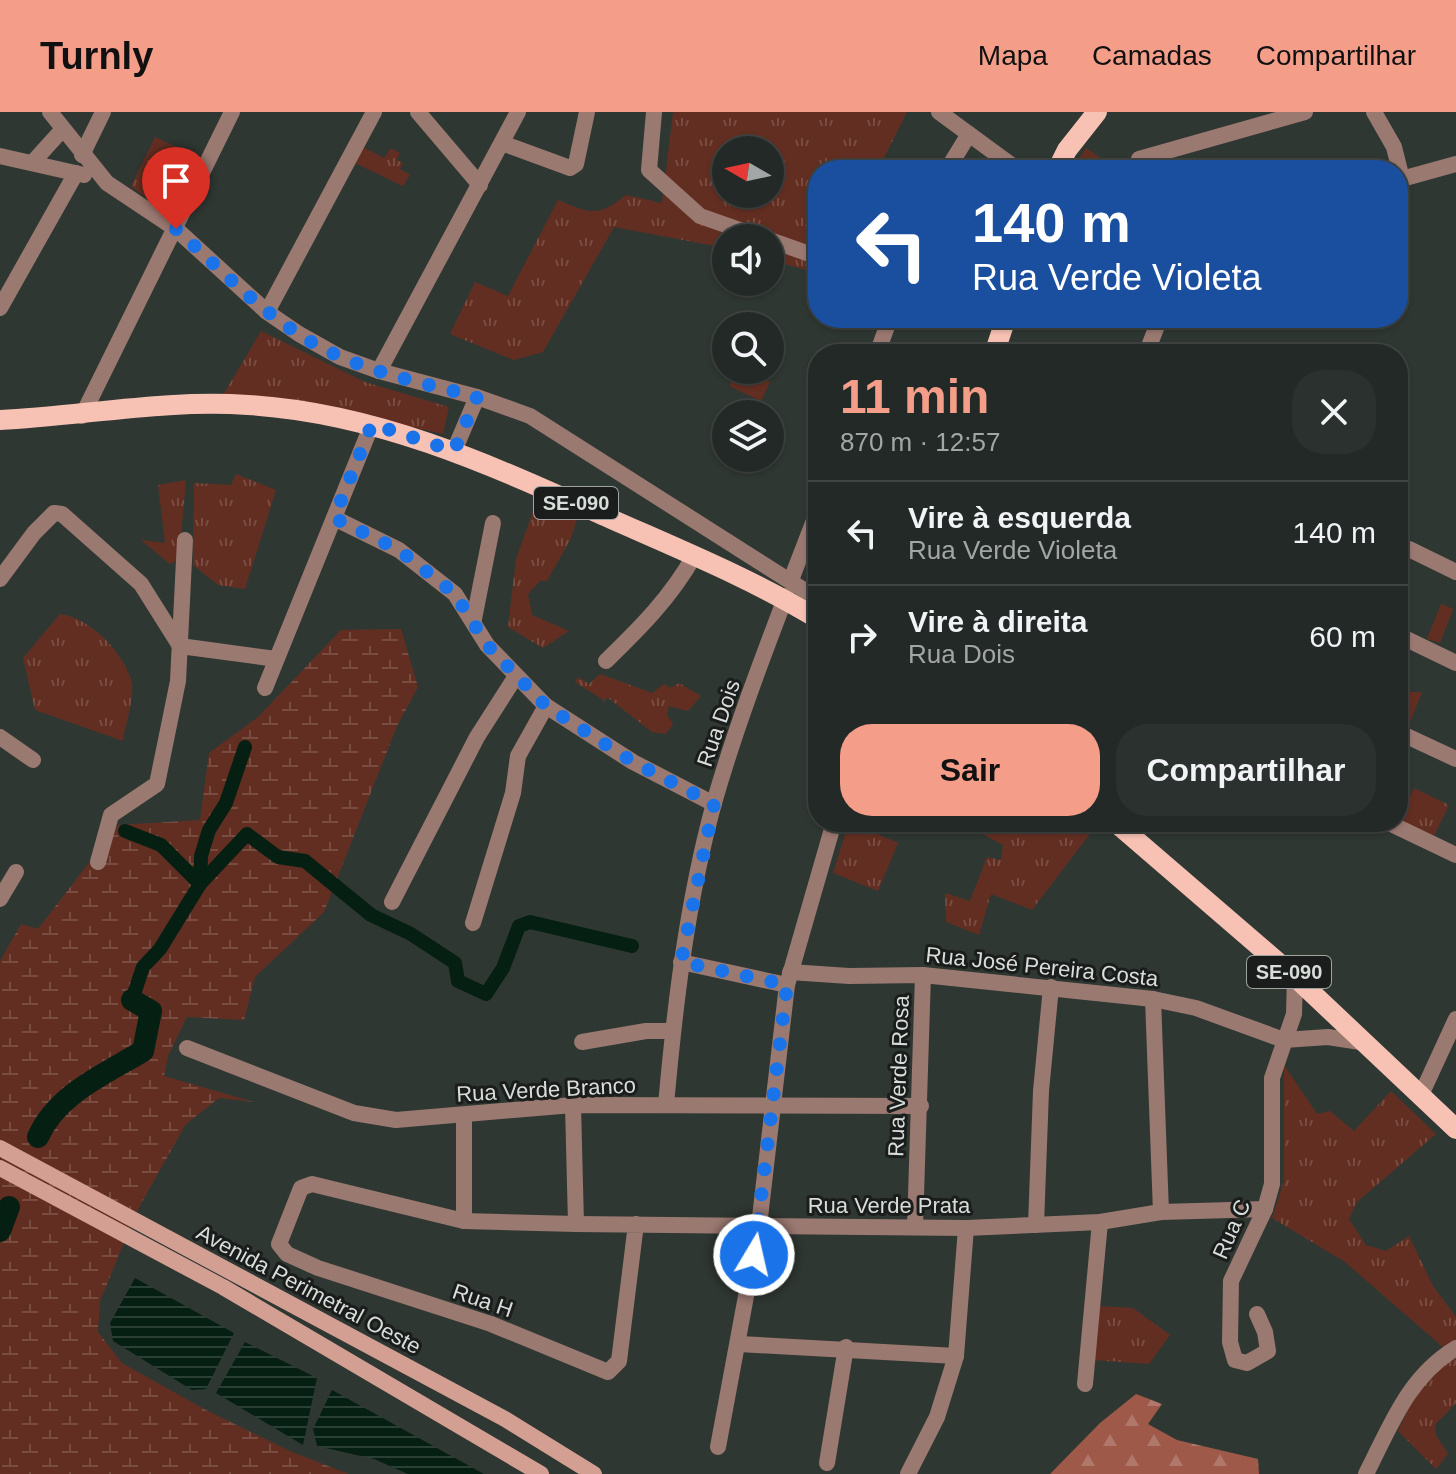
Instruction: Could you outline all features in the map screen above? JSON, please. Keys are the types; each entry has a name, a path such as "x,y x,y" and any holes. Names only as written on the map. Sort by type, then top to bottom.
{"main road":[{"path":"1062,160 1097,112"},
{"name":"SE-090","path":"0,420 82,416 143,408 245,404 316,412 372,424 454,451 808,605"},
{"name":"SE-090","path":"785,592 808,611"},
{"name":"SE-090","path":"1127,832 1369,1043 1456,1129"},
{"name":"Avenida Perimetral Oeste","path":"0,1148 505,1419 594,1474"},
{"name":"Avenida Perimetral Oeste","path":"0,1168 223,1287 541,1474"}],"street":[{"path":"50,112 107,183 176,229 267,312 324,349 379,371 477,397 530,416 562,434 688,520 785,592 808,597"},
{"path":"82,155 103,112"},
{"path":"82,416 232,112"},
{"path":"267,312 374,112"},
{"path":"418,112 480,185"},
{"path":"379,371 518,112"},
{"path":"502,143 570,168 576,162 587,112"},
{"path":"654,112 649,170 700,216 723,224"},
{"path":"939,112 1004,160"},
{"path":"1374,112 1394,147 1396,160"},
{"path":"1139,160 1300,113"},
{"path":"33,162 62,130"},
{"path":"953,160 969,134"},
{"path":"0,156 107,183"},
{"path":"1408,178 1456,165"},
{"path":"0,308 76,173"},
{"path":"784,245 808,253"},
{"path":"454,451 477,397"},
{"path":"265,688 372,424"},
{"path":"0,579 44,521 57,513 67,518 141,584 180,646"},
{"path":"334,518 420,563 455,594 474,619 483,639 546,706 626,758 714,804"},
{"path":"474,619 493,523"},
{"name":"Rua Dois","path":"666,1105 681,962 714,804 785,592 808,535"},
{"path":"98,862 111,815 157,784 175,703 185,540"},
{"path":"1409,549 1456,572"},
{"path":"606,661 654,614 677,586 694,556"},
{"path":"1408,640 1456,663"},
{"path":"180,646 276,659"},
{"path":"392,902 477,737 516,676"},
{"path":"473,923 513,793 518,756 546,706"},
{"path":"0,737 33,760"},
{"path":"1408,737 1456,759"},
{"path":"718,1447 759,1226 788,978 831,832"},
{"path":"1408,832 1456,855"},
{"path":"0,899 16,872"},
{"name":"Rua José Pereira Costa","path":"681,962 788,978 923,975 1153,999 1196,1008 1284,1040 1328,1037 1369,1043"},
{"name":"Rua Verde Rosa","path":"915,1227 923,975"},
{"path":"1284,1040 1295,1010 1295,977"},
{"path":"1036,1225 1041,1091 1051,987"},
{"path":"1153,999 1161,1212"},
{"path":"1421,1095 1452,1040 1456,1019"},
{"path":"582,1042 646,1031 673,1031"},
{"name":"Rua C","path":"1257,1314 1265,1332 1268,1351 1247,1363 1235,1360 1230,1342 1231,1281 1265,1209 1274,1171 1272,1078 1284,1040"},
{"name":"Rua Verde Branco","path":"187,1048 371,1117 396,1120 573,1105 921,1106"},
{"path":"573,1105 576,1224"},
{"path":"464,1115 464,1221"},
{"name":"Rua H","path":"323,1186 308,1184 301,1188 280,1241 287,1254 318,1268 491,1324 605,1372 614,1370 619,1361 636,1224"},
{"name":"Rua Verde Prata","path":"323,1186 464,1221 576,1224 966,1228 1100,1222 1161,1212 1265,1209"},
{"path":"1085,1384 1100,1222"},
{"path":"908,1474 937,1417 956,1356 966,1228"},
{"path":"739,1344 846,1347 956,1356"},
{"path":"827,1463 846,1347"},
{"path":"1366,1474 1408,1390 1428,1366 1456,1348"}],"green space":[{"path":"673,112 907,112 883,160 808,160 808,270 784,264 784,224 712,224 712,245 614,227 543,352 514,360 450,334 475,282 508,296 558,200 594,211 626,195 662,203"},
{"path":"155,137 176,147 149,200 131,186"},
{"path":"363,147 384,158 391,148 400,153 397,160 403,163 400,169 410,175 403,186 355,163"},
{"path":"1086,148 1104,160 1078,160"},
{"path":"261,331 365,382 449,407 443,434 305,403 223,395"},
{"path":"730,384 769,384 761,400"},
{"path":"236,474 276,490 245,589 218,585 193,565 194,483 231,485"},
{"path":"186,480 179,559 170,564 141,540 165,543 158,485"},
{"path":"536,503 579,514 570,540 547,581 540,581 528,594 532,615 569,631 543,648 508,627 516,559"},
{"path":"1441,604 1453,609 1440,643 1427,639"},
{"path":"60,614 82,622 103,637 126,668 132,693 123,741 35,710 23,658"},
{"path":"401,629 418,687 397,726 324,912 255,977 244,1020 187,1017 168,1056 164,1076 254,1102 219,1098 186,1124 138,1209 100,1301 98,1332 122,1363 204,1409 292,1452 349,1474 0,1474 0,961 21,924 38,929 118,825 200,820 209,753 258,717 341,630"},
{"path":"600,674 652,693 664,684 670,688 679,683 701,696 688,711 669,706 667,715 673,724 666,734 652,732 607,697 605,701 575,682 578,677 589,684"},
{"path":"1409,692 1422,692 1408,727"},
{"path":"1414,788 1449,805 1434,836 1408,824 1408,802"},
{"path":"846,832 872,832 898,843 878,891 833,873"},
{"path":"979,832 1091,832 1032,910 991,894 979,935 946,922 945,893 970,901 987,857 1001,860 1003,845"},
{"path":"1284,1065 1317,1114 1330,1111 1354,1131 1391,1091 1436,1134 1357,1202 1349,1219 1366,1245 1386,1251 1409,1236 1433,1286 1456,1317 1456,1341 1444,1348 1345,1262 1272,1218 1284,1181"},
{"path":"1099,1306 1133,1308 1170,1335 1149,1364 1093,1360"},
{"path":"1456,1357 1456,1403 1435,1425 1436,1435 1448,1454 1436,1469 1398,1431 1421,1389 1436,1372"},
{"path":"1136,1394 1162,1404 1148,1424 1177,1440 1258,1459 1259,1474 1050,1474 1100,1423"}],"shaded area":[{"path":"135,1278 234,1333 206,1389 192,1390 113,1341 110,1323"},
{"path":"245,1342 317,1378 303,1445 216,1393"},
{"path":"332,1390 484,1474 408,1474 374,1459 317,1446 313,1429"}],"waterway":[{"path":"200,884 201,856 209,830 226,803 245,747"},
{"path":"125,831 161,845 200,884"},
{"path":"132,1000 143,967 160,949 200,884 247,834 278,857 305,861 371,915 411,934 455,963 458,981 486,994 503,968 519,926 530,922 632,946"},
{"path":"38,1137 57,1109 83,1086 143,1051 151,1011 132,1000"},
{"path":"0,1231 9,1207"}],"route":[{"path":"176,229 267,312 324,349 379,371 477,397 454,451 372,424 334,518 384,541 420,563 455,594 474,619 487,645 546,706 633,762 714,804 681,962 787,985 754,1255"}]}
